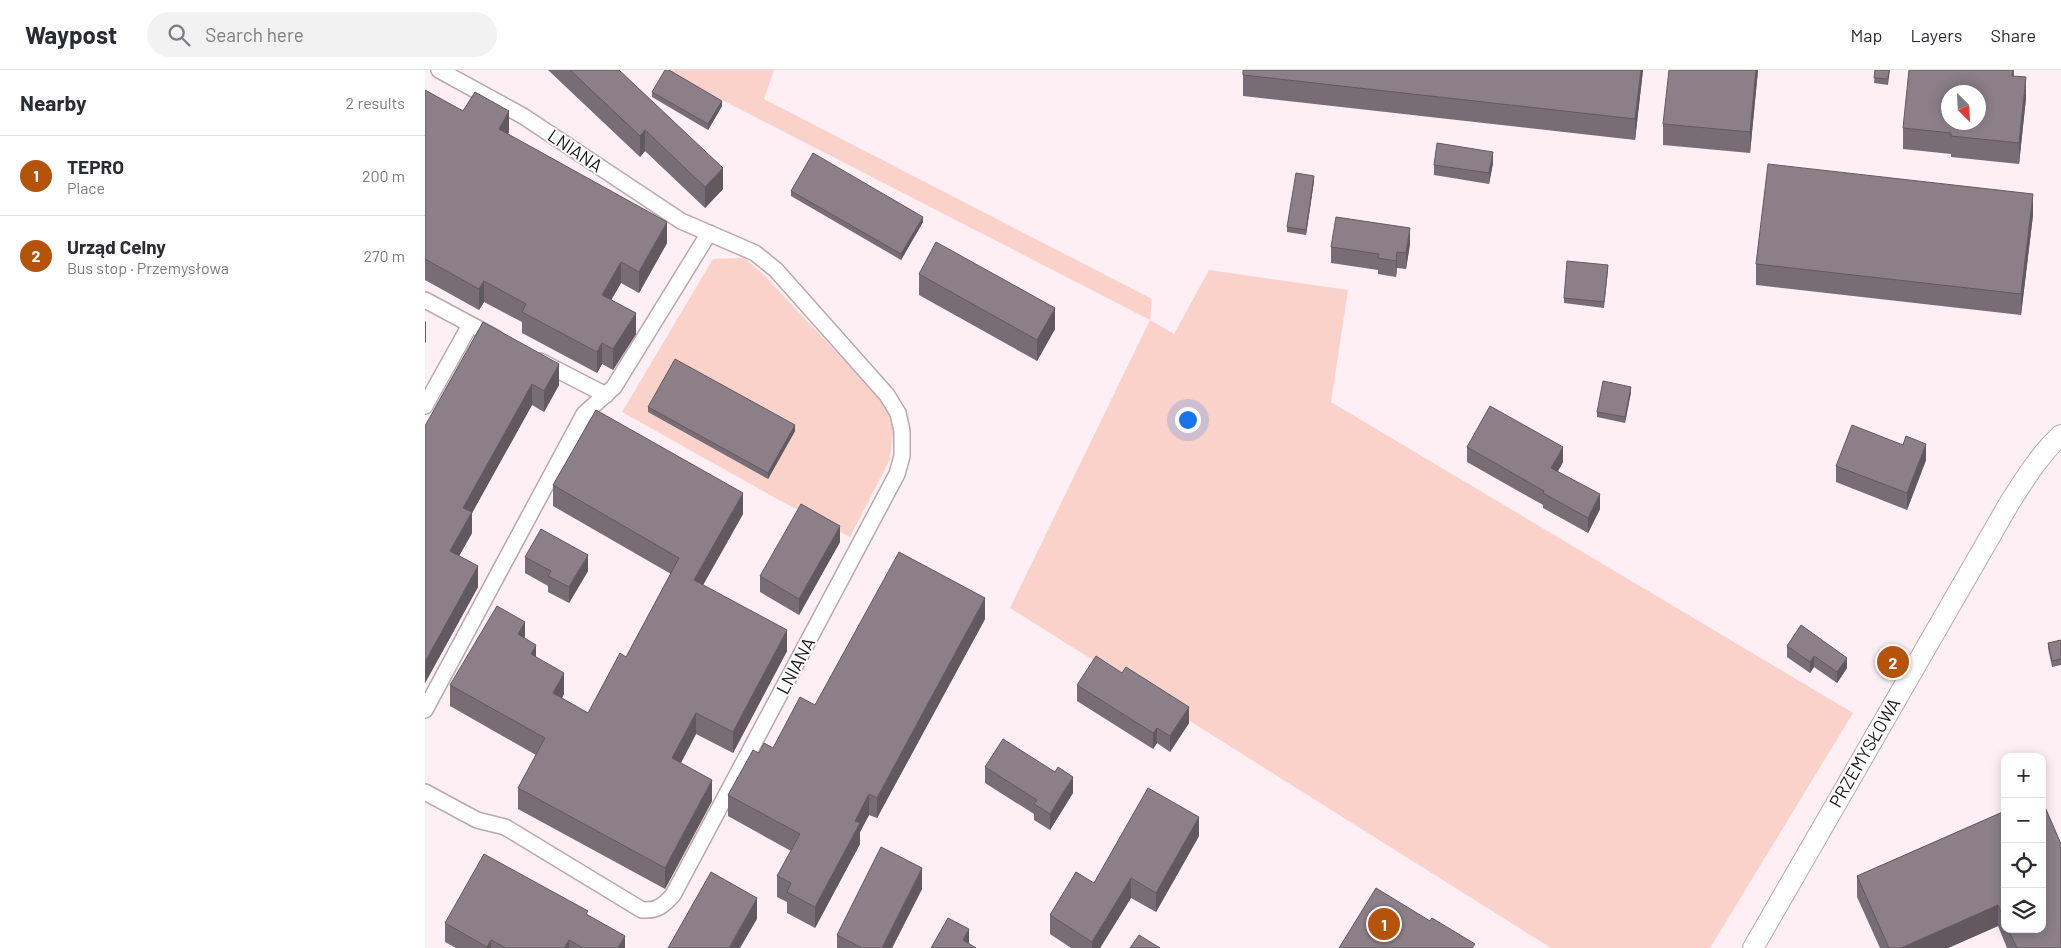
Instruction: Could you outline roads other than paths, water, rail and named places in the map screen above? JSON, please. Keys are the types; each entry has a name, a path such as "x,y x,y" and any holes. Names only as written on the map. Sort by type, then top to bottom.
{"street":[{"name":"LNIANA","path":"425,792 477,820 505,827 642,910 654,910 664,906 673,895 897,474 902,456 903,431 898,413 887,394 776,270 755,252 681,221 523,116 439,70"},
{"path":"425,710 584,414 614,387 709,233"},
{"path":"425,300 513,347"},
{"path":"425,406 470,325"},
{"path":"529,356 606,395"},
{"name":"PRZEMYSŁOWA","path":"1753,948 2010,502 2030,472 2053,442 2061,435"}],"place":[{"name":"Urząd Celny","path":"1893,662"},
{"name":"TEPRO","path":"1384,924"}]}
